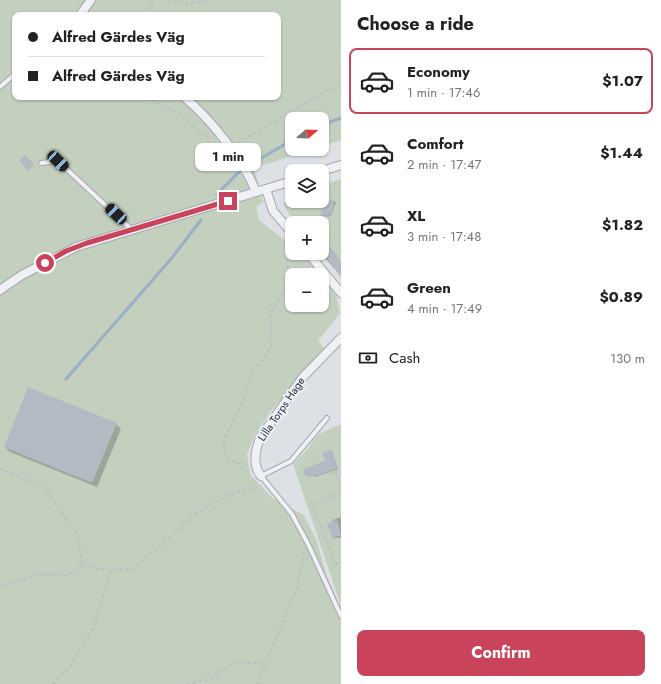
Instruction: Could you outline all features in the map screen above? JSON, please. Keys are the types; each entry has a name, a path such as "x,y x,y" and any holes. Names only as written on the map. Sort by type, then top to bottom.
{"street":[{"path":"82,12 92,0"},
{"path":"188,100 197,108 230,148 248,174 256,192"},
{"path":"329,169 341,165"},
{"path":"0,290 22,275 66,251 131,229 285,183"},
{"path":"266,189 273,211 285,224"},
{"path":"314,260 341,293"},
{"name":"Lilla Torps Hage","path":"255,464 256,449 275,416 302,377 341,338"},
{"path":"255,464 262,476"}],"lane":[{"path":"0,87 12,76"},
{"path":"0,79 4,83"},
{"path":"41,163 58,161 131,229"},
{"path":"327,418 291,461 262,476 266,484 292,514 309,546 341,616"}],"path":[{"path":"151,12 149,8 153,0"},
{"path":"168,0 188,4 210,0"},
{"path":"152,100 182,114 195,129 230,148 316,97 341,84"},
{"path":"255,464 243,464 230,461 225,455 223,448 228,429 245,396 253,371 270,349 272,343 270,313 287,287 287,260"},
{"path":"329,472 336,472 340,468"},
{"path":"0,469 43,486 78,536 82,564 76,571 64,576 42,574 0,586"},
{"path":"336,472 341,488"},
{"path":"82,564 93,568 111,570 132,569 172,536 193,515 216,501 240,491 266,484"},
{"path":"341,493 312,503 335,564 341,562"},
{"path":"257,684 297,586 305,549 309,546"},
{"path":"53,684 70,667 95,624 111,570"},
{"path":"187,684 211,679 232,664 266,662"}],"green space":[{"path":"0,0 341,0 341,140 329,144 329,112 285,112 285,156 291,156 254,168 263,202 256,207 259,220 285,240 285,260 307,260 314,268 285,268 285,312 329,312 329,286 337,298 340,313 318,341 325,349 270,412 254,437 247,454 250,474 271,497 304,515 317,541 326,574 339,604 341,604 341,684 0,684"},
{"path":"341,179 341,276 326,260 329,260 329,216 291,216 286,208 329,208 329,183"},
{"path":"341,424 340,603 293,464 307,450 317,435"}],"building":[{"path":"25,155 34,164 28,171 19,161"},
{"path":"329,199 334,200 331,215 320,216 323,208 329,208"},
{"path":"329,246 337,255 341,264 341,277 329,260"},
{"path":"28,387 117,423 92,483 4,447"},
{"path":"331,449 338,468 313,477 312,475 306,477 303,469 325,461 322,453"},
{"path":"337,520 341,535 332,538 327,524"}],"waterway":[{"path":"329,122 341,118"},
{"path":"248,166 285,144"},
{"path":"217,194 240,171"},
{"path":"66,379 171,259 201,220"}],"route":[{"path":"45,263 66,251 87,243 228,201"}]}
